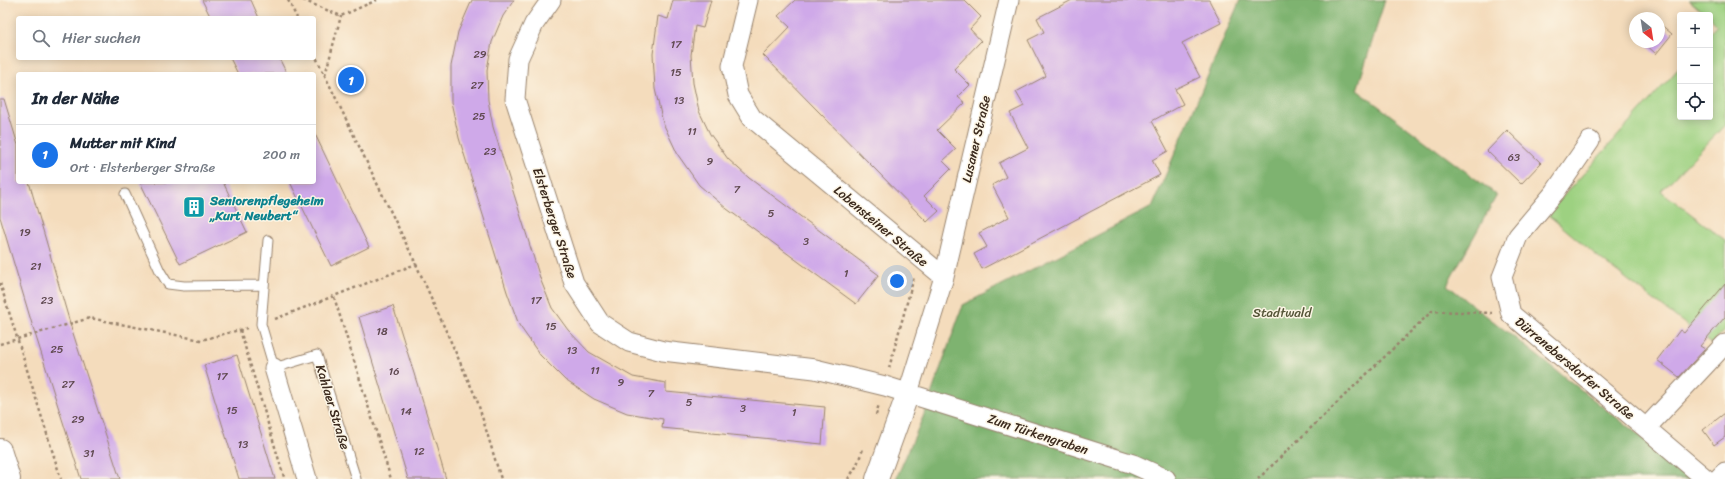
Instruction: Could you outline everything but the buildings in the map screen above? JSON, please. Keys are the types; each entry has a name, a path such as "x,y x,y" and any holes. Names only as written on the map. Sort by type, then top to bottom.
{"street":[{"name":"Elsterberger Straße","path":"551,0 534,24 518,59 515,99 574,283 600,323 629,342 663,351 815,369 908,393"},
{"name":"Lobensteiner Straße","path":"748,0 732,66 738,95 752,118 944,277"},
{"name":"Lusaner Straße","path":"944,277 1009,0"},
{"name":"Dürrenebersdorfer Straße","path":"1590,142 1555,192 1518,236 1502,278 1511,314 1706,479"},
{"path":"877,479 908,393 944,277"},
{"name":"Dürrenebersdorfer Straße","path":"1646,428 1725,344"},
{"path":"274,368 307,479"},
{"name":"Zum Türkengraben","path":"908,393 1133,464 1166,479"},
{"path":"0,450 9,479"},
{"path":"1718,479 1725,472"}],"lane":[{"path":"125,194 160,271 168,284 184,286 264,285"},
{"path":"268,240 261,324 274,368"},
{"name":"Kahlaer Straße","path":"274,368 317,355 356,479"}],"path":[{"path":"288,0 296,16"},
{"path":"303,0 341,16 377,0"},
{"path":"325,76 341,16"},
{"path":"316,57 416,264 477,400 501,479"},
{"path":"0,344 90,318 201,340 261,324 416,264"},
{"path":"0,283 19,339 61,479"},
{"path":"334,297 391,479"},
{"path":"1258,479 1432,311 1511,314"},
{"path":"240,330 285,479"}],"green space":[{"name":"Stadtwald","path":"1240,0 1385,0 1357,90 1497,195 1447,285 1695,479 896,479 923,417 963,305 1152,207"},
{"path":"1689,0 1725,0 1725,125 1661,191 1725,240 1725,330 1711,344 1602,260 1547,214 1677,70 1677,120 1713,120 1713,30 1717,25 1713,21 1713,12 1703,12"}],"place":[{"name":"Mutter mit Kind","path":"351,80"},
{"name":"Seniorenpflegeheim „Kurt Neubert“","path":"194,207"}]}
